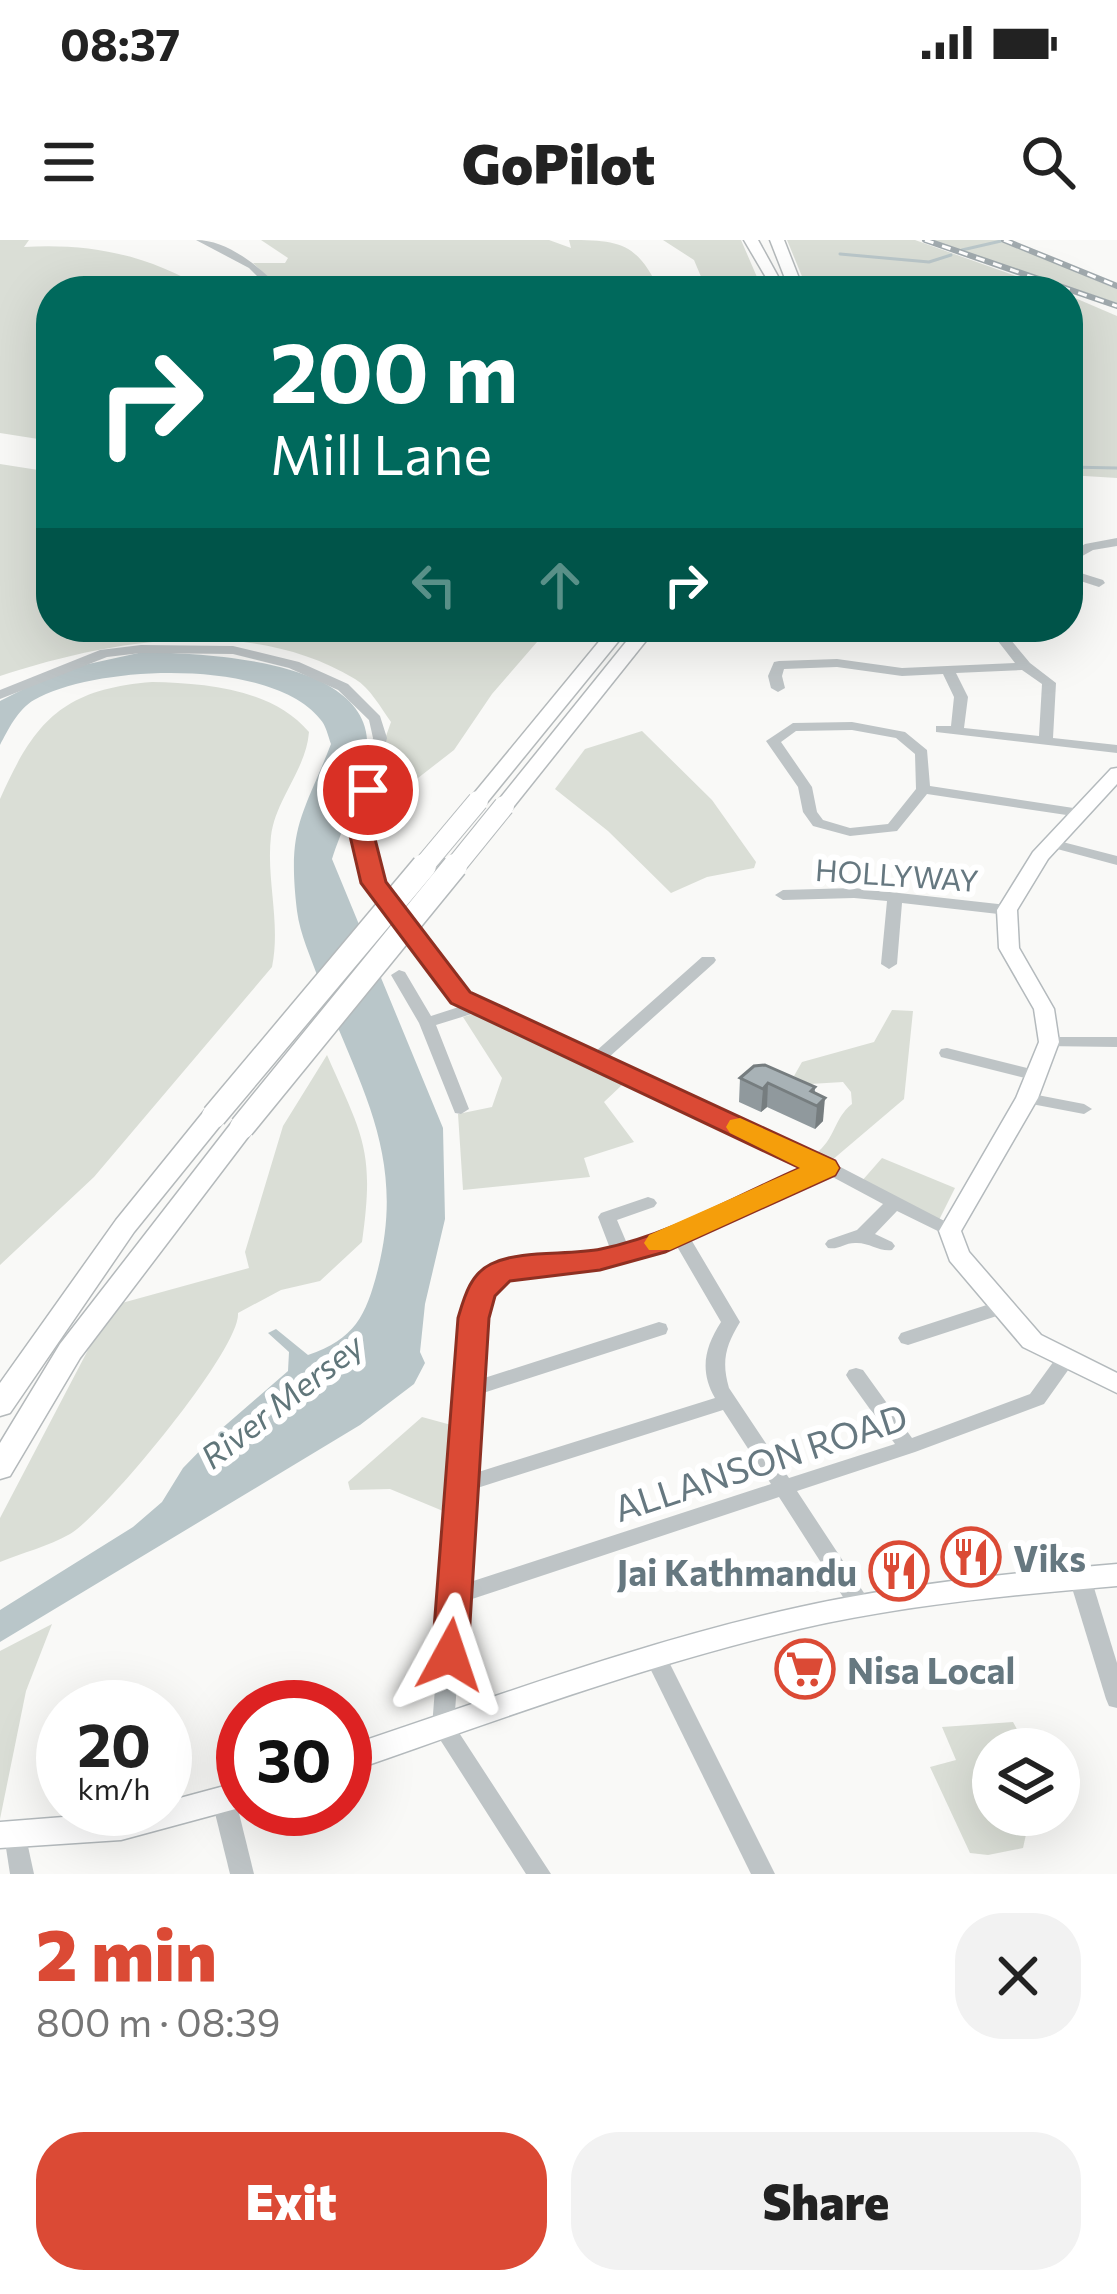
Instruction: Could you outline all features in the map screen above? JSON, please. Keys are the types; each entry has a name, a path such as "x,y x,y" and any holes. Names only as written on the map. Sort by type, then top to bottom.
{"highway":[{"path":"751,240 772,276"},
{"path":"762,240 775,276"},
{"path":"777,240 791,276"},
{"path":"0,1405 125,1226 609,642"},
{"path":"0,1468 70,1351 242,1127 636,642"}],"main road":[{"path":"1117,773 1051,843 1016,889 1007,910 1004,928 1010,948 1043,1009 1048,1042 1027,1098 950,1231 958,1255 1032,1341 1117,1384"},
{"path":"372,1751 754,1630 860,1605 974,1587 1117,1575"},
{"path":"8,1835 121,1827 216,1802"}],"street":[{"path":"201,240 262,276"},
{"path":"1083,551 1117,542"},
{"path":"1083,578 1100,583"},
{"path":"1008,642 1025,666 1049,682 1046,739"},
{"path":"0,694 105,653 141,649 232,650 294,664 343,687 375,719 380,737 359,823 374,883 460,997 950,1231"},
{"path":"778,688 779,665 807,662 884,672 1025,666"},
{"path":"948,670 961,697 949,730 1117,749"},
{"path":"803,725 891,731 922,753 923,789 892,828 850,832 826,827 813,818 805,788 773,741 786,729 803,725"},
{"path":"923,789 1080,813"},
{"path":"1051,843 1117,861"},
{"name":"HOLLYWAY","path":"783,895 895,896 1007,910"},
{"path":"889,964 895,896"},
{"path":"595,1061 709,960"},
{"path":"399,976 428,1023 461,1109"},
{"path":"428,1023 479,1006"},
{"path":"1048,1042 1117,1042"},
{"path":"956,1050 1037,1076"},
{"path":"1027,1098 1084,1109"},
{"path":"539,1874 443,1727 475,1310 491,1279 502,1271 622,1255 654,1245 825,1168"},
{"path":"622,1255 608,1217 648,1203"},
{"path":"863,1235 893,1204"},
{"path":"679,1234 730,1322 714,1346 714,1372 728,1401 860,1605"},
{"path":"834,1244 852,1234 886,1246"},
{"path":"908,1338 1002,1307"},
{"path":"470,1390 658,1329"},
{"name":"ALLANSON ROAD","path":"455,1596 908,1447 1037,1399 1066,1359"},
{"path":"856,1375 908,1447"},
{"path":"459,1486 728,1401"},
{"path":"1080,1578 1117,1700"},
{"path":"657,1660 763,1874"},
{"path":"8,1835 22,1874"},
{"path":"238,1836 242,1874"}],"shaded area":[{"path":"0,240 29,240 24,247 73,247 119,254 180,276 36,276 36,439 0,433"},
{"path":"261,240 549,240 571,248 569,240 602,241 635,254 651,276 267,276 253,263 285,263 288,258"},
{"path":"663,240 741,240 757,276 701,276 694,260"},
{"path":"787,240 915,240 1016,276 802,276"},
{"path":"930,240 1000,240 1117,289 1117,303 1083,292 1083,276 1037,276"},
{"path":"1083,301 1117,316 1117,478 1083,476"},
{"path":"0,464 36,470 36,642 156,642 87,652 0,676"},
{"path":"240,642 537,642 492,694 454,750 409,785 391,778 380,753 391,722 366,688 314,659"},
{"path":"152,682 237,691 277,706 309,732 271,836 272,967 94,1177 0,1265 0,799 26,748 56,714 96,692"},
{"path":"642,731 712,800 756,862 754,868 707,877 671,893 608,831 555,789 585,749"},
{"path":"892,1010 913,1011 904,1099 831,1161 815,1154 852,1104 851,1092 843,1082 810,1084 794,1076 802,1062 874,1042"},
{"path":"480,1012 622,1085 604,1102 634,1142 584,1158 590,1177 463,1190 458,1114 492,1107 502,1078 463,1017"},
{"path":"327,1055 363,1145 367,1185 362,1242 320,1281 281,1290 238,1313 218,1360 168,1430 111,1496 70,1534 0,1562 0,1518 111,1306 249,1268 245,1252 283,1126"},
{"path":"882,1158 955,1188 938,1222 861,1182"},
{"path":"422,1417 455,1426 443,1511 390,1489 350,1490 348,1482"},
{"path":"52,1624 26,1691 0,1819 0,1651"},
{"path":"1013,1722 1016,1728 972,1728 972,1836 1026,1836 1023,1848 988,1855 970,1853 930,1767 956,1760 942,1727"}],"water":[{"name":"River Mersey","path":"143,652 205,655 282,668 317,680 345,697 363,721 365,764 332,859 443,1128 445,1219 425,1304 420,1352 425,1363 414,1384 360,1425 0,1642 0,1610 133,1527 162,1502 183,1468 220,1430 288,1371 289,1352 268,1333 276,1329 308,1355 348,1333 369,1300 385,1228 386,1190 374,1121 309,955 297,911 294,860 299,824 331,744 322,721 296,699 264,685 182,673 139,674 98,679 34,700 18,714 0,745 0,701 61,670"}],"building":[{"path":"765,1065 815,1087 811,1091 825,1098 817,1106 768,1083 763,1089 740,1078 754,1066"}],"waterway":[{"path":"962,250 1001,241"},
{"path":"840,254 929,262 951,255"},
{"path":"1083,467 1117,468"}],"railway":[{"path":"925,240 1030,276"},
{"path":"1004,240 1117,286"},
{"path":"1083,294 1117,306"}],"slow traffic":[{"path":"659,1243 825,1168 740,1127"}],"place":[{"name":"Viks","path":"971,1557"},
{"name":"Jai Kathmandu","path":"899,1571"},
{"name":"Nisa Local","path":"805,1669"}],"route":[{"path":"368,790 359,823 374,883 460,997 825,1168 654,1245 600,1260 502,1271 480,1293 473,1318 459,1486 450,1655"}]}
